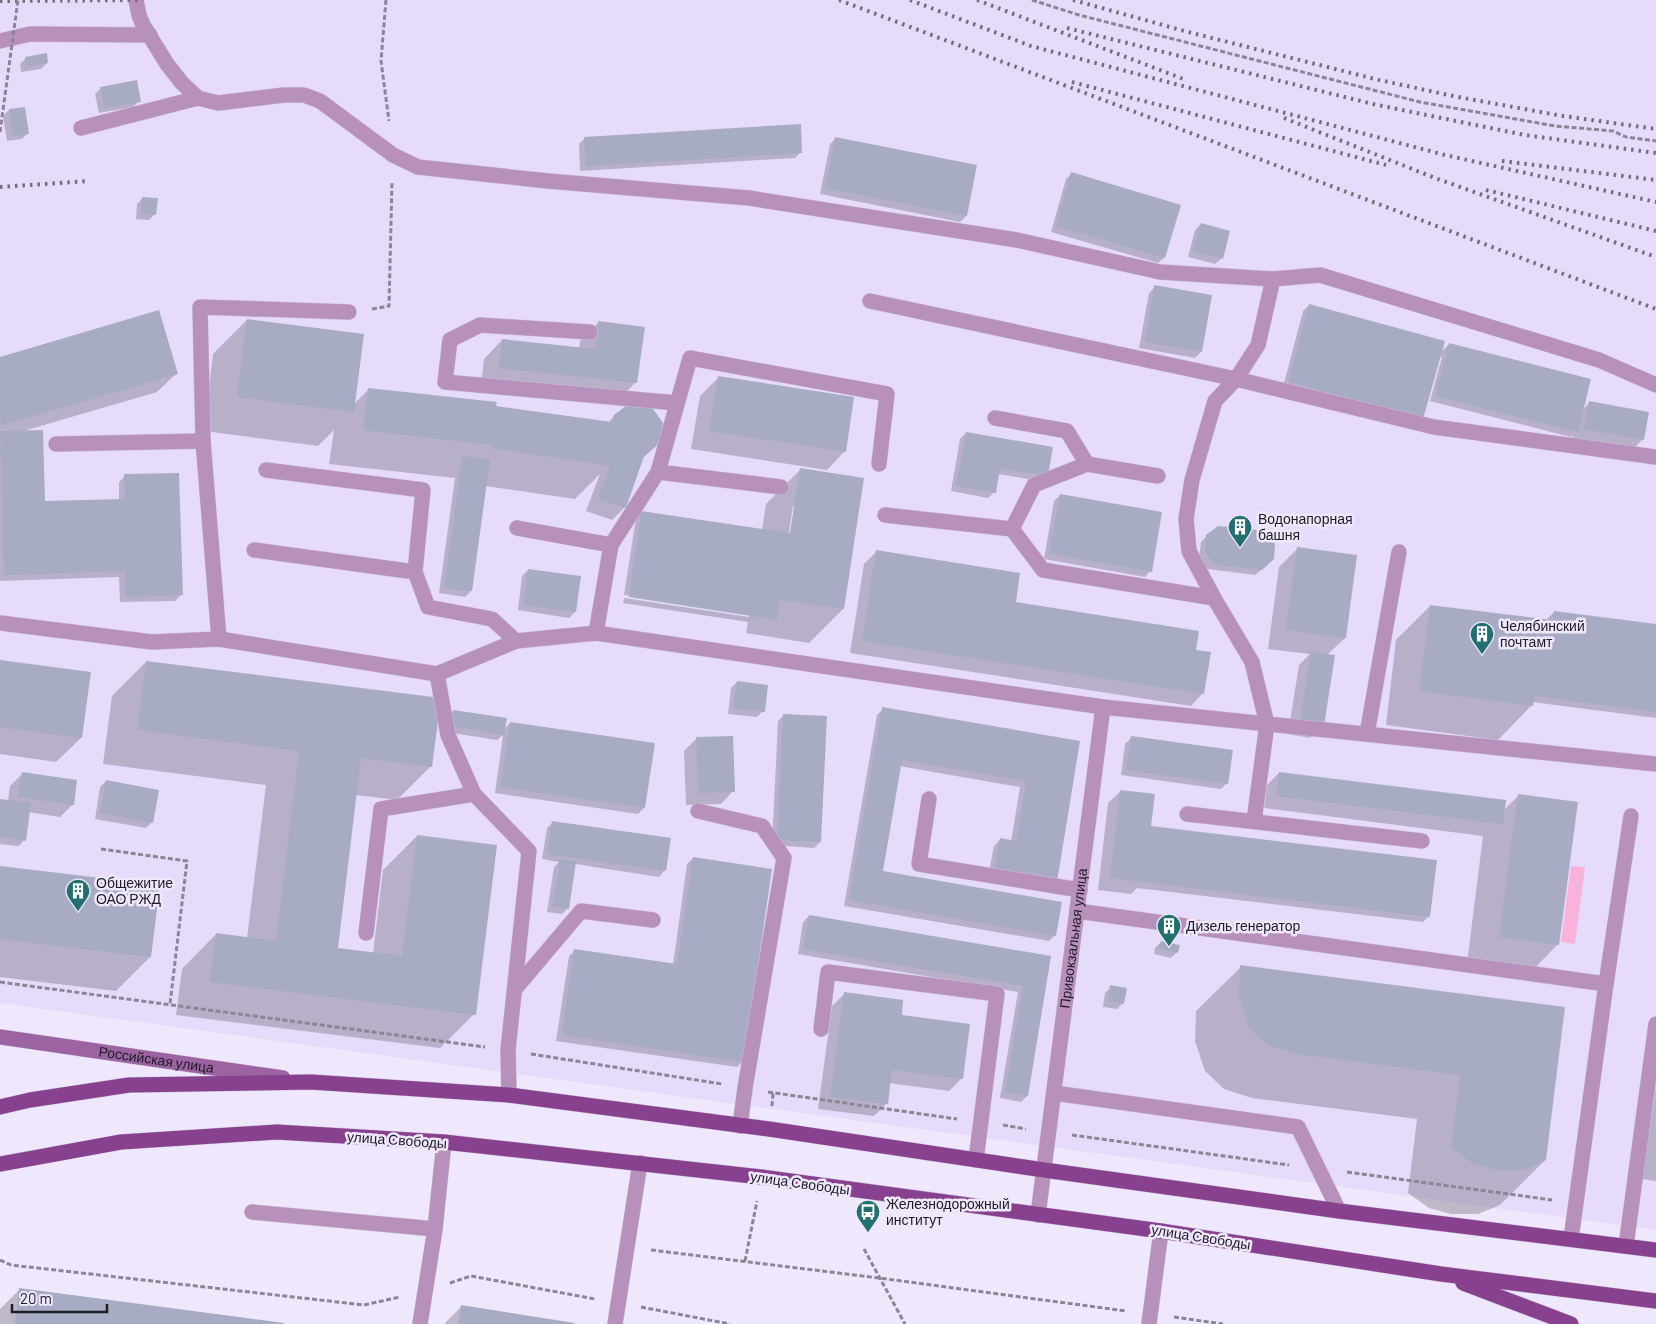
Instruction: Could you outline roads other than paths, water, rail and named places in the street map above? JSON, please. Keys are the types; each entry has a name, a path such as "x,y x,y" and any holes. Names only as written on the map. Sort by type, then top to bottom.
{"main road":[{"name":"Российская улица","path":"0,1037 312,1082"},
{"path":"0,1106 128,1085 312,1082 509,1095 1339,1211 1656,1250"},
{"name":"улица Свободы","path":"0,1164 121,1142 277,1132 444,1142 762,1177 1161,1231 1441,1274 1656,1301"},
{"path":"1441,1274 1572,1324"}],"lane":[{"path":"136,0 139,15 150,35 182,83 198,98"},
{"path":"0,41 30,34 150,35"},
{"path":"81,128 198,98 218,103 284,95 304,95 320,101 393,154 418,167 548,181 749,198 1017,240 1160,272 1273,279 1320,275 1599,360 1656,385"},
{"path":"1254,821 1267,724 1252,662 1214,598 1189,550 1186,519 1192,480 1215,401 1236,379 1258,346 1273,279"},
{"path":"870,301 1236,379 1434,427 1656,458"},
{"path":"219,639 203,441 200,307 349,312"},
{"path":"590,332 480,325 450,340 445,382 677,403"},
{"path":"596,633 611,544 658,472 690,358 887,394 878,464"},
{"path":"995,418 1066,431 1088,464"},
{"path":"56,444 203,441"},
{"path":"1012,529 1034,485 1088,464 1158,476"},
{"path":"266,470 423,490 415,572 428,607 492,618 516,641"},
{"path":"658,472 781,488"},
{"path":"886,515 1012,529 1043,570 1214,598"},
{"path":"517,528 611,544"},
{"path":"254,550 415,572"},
{"path":"1366,734 1399,552"},
{"path":"0,623 152,642 219,639 437,674 516,641 596,633 1103,707 1656,764"},
{"path":"437,674 448,735 474,794 529,851 508,1050 509,1095"},
{"name":"Привокзальная улица","path":"1038,1215 1103,707"},
{"path":"366,933 381,809 474,794"},
{"path":"929,799 919,864 1080,890"},
{"path":"698,811 762,826 784,858 740,1126"},
{"path":"1187,814 1422,841"},
{"path":"1571,1239 1631,816"},
{"path":"515,989 581,911 653,920"},
{"path":"1077,911 1606,984"},
{"path":"821,1029 828,972 997,994 976,1160"},
{"path":"1626,1246 1656,1024"},
{"path":"1054,1093 1298,1127 1339,1211"},
{"path":"420,1324 435,1229 444,1142"},
{"path":"615,1324 640,1163"},
{"path":"252,1212 435,1229"},
{"path":"1149,1319 1161,1231"}],"railway":[{"path":"0,1 143,0"},
{"path":"839,0 1656,309"},
{"path":"910,0 1031,46 1445,155 1656,202"},
{"path":"977,0 1186,80"},
{"path":"1073,0 1188,32 1379,80 1458,97 1563,116 1656,129"},
{"path":"1067,28 1373,104 1525,135 1656,153"},
{"path":"1072,82 1386,165"},
{"path":"1284,118 1435,178 1656,257"},
{"path":"1502,161 1656,180"},
{"path":"0,187 89,181"},
{"path":"1486,190 1656,231"}],"place":[{"name":"Водонапорная башня","path":"1240,548"},
{"name":"Челябинский почтамт","path":"1482,655"},
{"name":"Общежитие ОАО РЖД","path":"78,912"},
{"name":"Дизель генератор","path":"1169,947"},
{"name":"Железнодорожный институт","path":"868,1233"}]}
